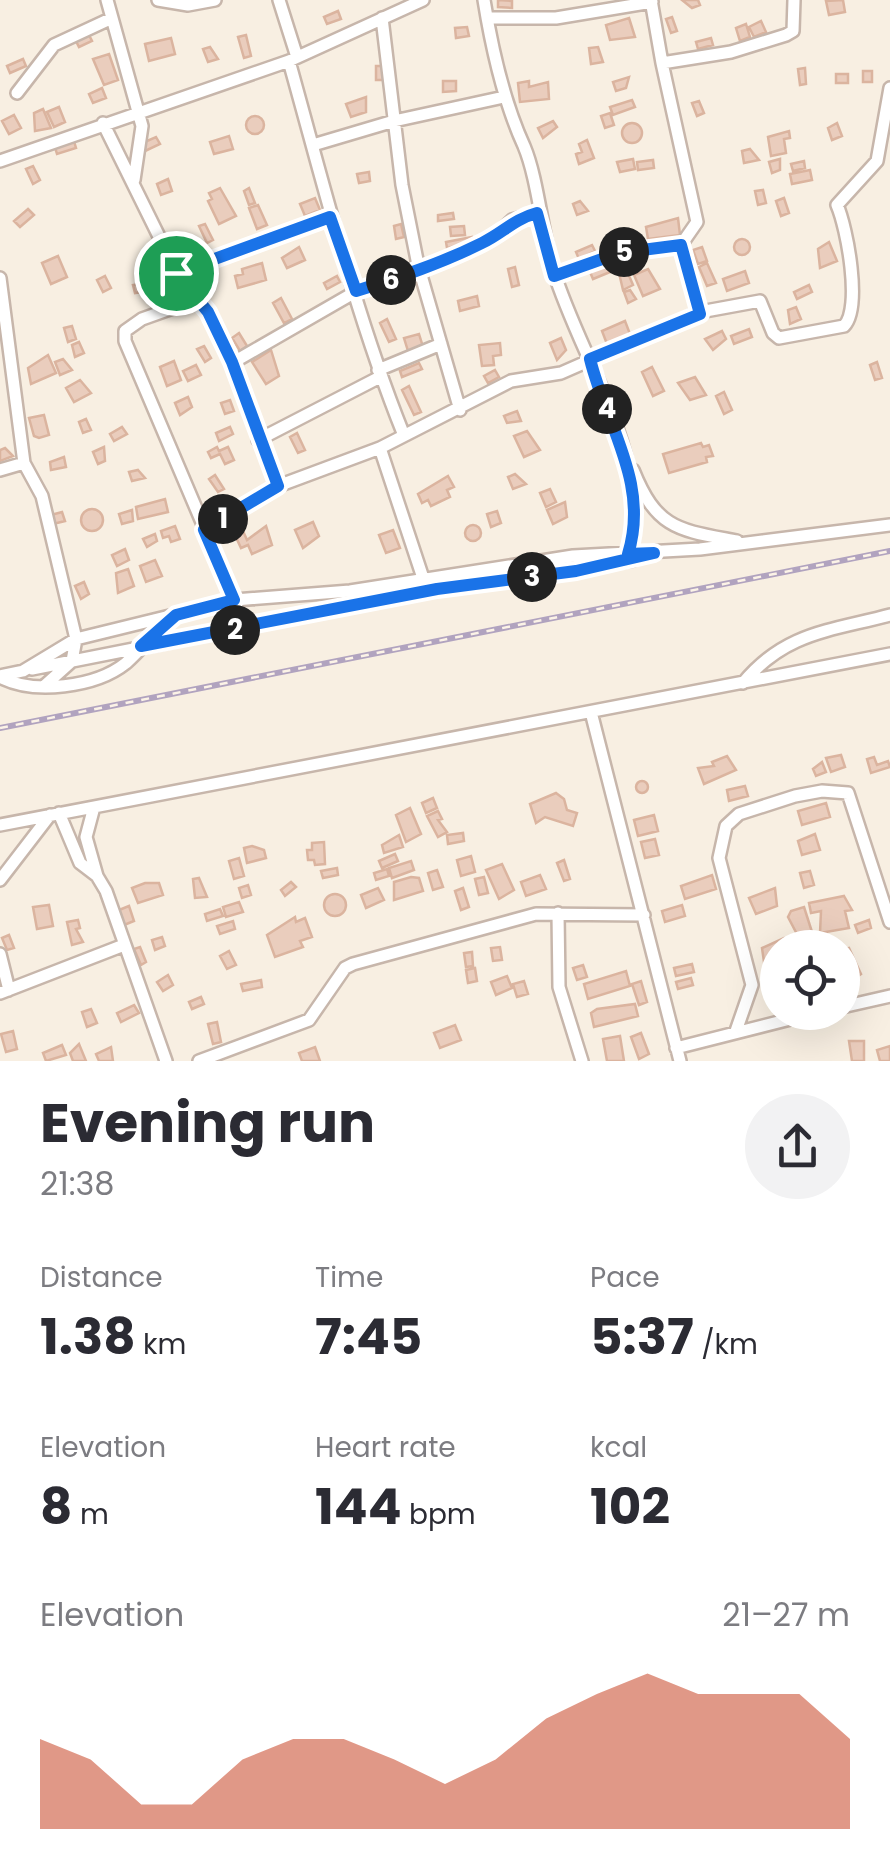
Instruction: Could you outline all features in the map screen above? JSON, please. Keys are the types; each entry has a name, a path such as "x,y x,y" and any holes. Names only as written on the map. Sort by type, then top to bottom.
{"street":[{"path":"107,0 140,113 134,188"},
{"path":"158,0 188,5 214,0"},
{"path":"280,0 330,217 379,373 403,433"},
{"path":"0,161 293,59 422,0"},
{"path":"484,0 504,96 523,146 554,276 628,457 655,512 688,534 752,544"},
{"path":"662,63 731,52 786,34 793,30 794,0"},
{"path":"487,18 588,15 651,1 697,222 681,245 619,253 554,276"},
{"path":"382,18 394,121 420,271 460,410"},
{"path":"16,93 54,45 110,19"},
{"path":"204,530 278,486 380,448 511,381 561,373 700,312 760,302 772,333 780,338 844,326 854,310 846,225 837,205 878,161 890,88"},
{"path":"313,146 394,121 504,96"},
{"path":"103,123 176,273 198,299 232,362 278,486"},
{"path":"232,362 356,291 420,271 494,236 512,220 537,213"},
{"path":"176,273 330,217"},
{"path":"681,245 700,312"},
{"path":"0,278 24,463 42,496 76,639 72,660 43,687"},
{"path":"198,299 142,319 125,331 131,359 234,600"},
{"path":"258,440 379,373 441,344"},
{"path":"380,448 423,578"},
{"path":"628,457 634,536 628,554"},
{"path":"0,470 24,463"},
{"path":"23,671 76,639 234,600 350,590 574,556 752,544 890,525"},
{"path":"0,676 437,589 576,571 654,553"},
{"path":"0,676 16,686 43,687 106,676 176,615"},
{"path":"743,683 770,655 797,638 890,616"},
{"path":"0,825 890,654"},
{"path":"591,712 678,1054 760,1025"},
{"path":"736,1031 752,985 718,858 722,835 734,817 822,790 848,793 890,922"},
{"path":"94,807 86,837 97,876 166,1061"},
{"path":"55,814 80,864 97,876"},
{"path":"0,880 55,814"},
{"path":"558,912 559,988 582,1061"},
{"path":"199,1061 309,1020 352,964 536,914 644,915"},
{"path":"0,954 4,991 124,946"},
{"path":"860,1003 890,996"}],"building":[{"path":"498,0 512,1 512,8 498,7"},
{"path":"682,0 698,0 700,5 692,8"},
{"path":"843,0 845,12 829,15 826,1"},
{"path":"338,11 341,19 327,24 324,17"},
{"path":"672,17 677,31 671,33 666,19"},
{"path":"629,18 635,37 610,40 606,25"},
{"path":"761,21 766,32 754,37 749,27"},
{"path":"746,24 750,37 740,41 736,28"},
{"path":"467,27 469,36 456,38 455,28"},
{"path":"89,35 92,41 79,47 76,41"},
{"path":"246,35 251,56 244,58 238,37"},
{"path":"171,38 175,54 149,61 145,44"},
{"path":"711,38 713,45 698,49 696,42"},
{"path":"210,47 218,59 208,62 203,49"},
{"path":"598,47 603,62 591,64 589,48"},
{"path":"109,54 118,80 104,85 93,59"},
{"path":"23,59 26,66 10,73 7,66"},
{"path":"376,66 384,66 384,80 376,80"},
{"path":"805,68 806,84 800,85 798,69"},
{"path":"863,71 872,71 872,82 863,82"},
{"path":"836,74 848,74 848,83 836,83"},
{"path":"629,77 626,88 616,91 613,82"},
{"path":"443,81 456,81 456,91 443,92"},
{"path":"529,81 529,87 548,82 549,99 520,102 518,83"},
{"path":"102,88 106,98 93,103 89,94"},
{"path":"366,97 366,112 351,117 346,104"},
{"path":"632,100 635,107 613,115 610,107"},
{"path":"699,101 704,113 697,116 692,103"},
{"path":"59,107 65,122 54,127 47,112"},
{"path":"43,109 51,128 35,131 34,113"},
{"path":"610,113 614,125 605,128 601,116"},
{"path":"14,115 21,128 9,134 2,121"},
{"path":"255,116 264,125 255,134 246,125"},
{"path":"553,121 557,127 543,138 538,128"},
{"path":"632,123 642,133 632,143 622,133"},
{"path":"837,123 842,136 832,140 828,128"},
{"path":"789,131 790,138 784,139 786,153 771,156 768,137"},
{"path":"229,136 233,149 214,154 210,142"},
{"path":"156,137 160,144 143,152 140,144"},
{"path":"73,138 76,148 57,154 54,144"},
{"path":"587,140 594,158 579,164 579,144"},
{"path":"750,149 759,160 744,163 742,151"},
{"path":"633,159 635,169 620,172 617,162"},
{"path":"780,159 780,170 772,173 769,162"},
{"path":"653,160 654,168 638,170 637,162"},
{"path":"804,161 805,168 793,171 791,164"},
{"path":"33,166 40,180 33,184 26,169"},
{"path":"810,170 812,180 792,184 790,174"},
{"path":"369,172 370,181 359,183 357,174"},
{"path":"168,179 172,191 161,195 157,184"},
{"path":"220,188 236,216 219,224 208,201 212,199 209,193"},
{"path":"249,188 255,203 249,205 244,191"},
{"path":"763,190 766,203 758,205 755,191"},
{"path":"315,198 320,210 305,216 300,204"},
{"path":"784,198 789,213 781,216 776,201"},
{"path":"580,201 588,211 577,215 573,204"},
{"path":"258,205 267,225 257,229 249,208"},
{"path":"28,209 34,215 20,227 14,221"},
{"path":"453,213 454,219 438,221 438,215"},
{"path":"678,218 680,235 648,239 646,227"},
{"path":"205,224 213,240 207,243 199,226"},
{"path":"401,224 404,237 396,239 394,226"},
{"path":"464,226 465,235 451,236 450,227"},
{"path":"632,230 640,239 626,242 623,232"},
{"path":"472,237 473,243 447,248 446,242"},
{"path":"742,239 750,247 742,255 734,247"},
{"path":"829,242 837,261 820,268 818,249"},
{"path":"200,245 205,253 186,264 180,254"},
{"path":"592,245 595,251 579,259 576,252"},
{"path":"299,247 305,260 287,268 282,258"},
{"path":"702,247 707,261 698,264 693,250"},
{"path":"58,256 67,277 51,284 42,263"},
{"path":"262,263 266,280 238,288 235,276 243,274 242,269"},
{"path":"707,263 716,283 707,286 699,267"},
{"path":"624,264 633,285 623,290 619,273 613,269"},
{"path":"607,265 610,272 593,279 590,272"},
{"path":"515,267 519,285 512,287 508,269"},
{"path":"648,269 660,289 643,296 634,275"},
{"path":"745,271 749,283 727,291 723,279"},
{"path":"105,276 111,288 103,292 97,280"},
{"path":"337,276 340,282 327,289 324,283"},
{"path":"148,283 149,291 135,293 133,285"},
{"path":"809,285 812,292 797,299 794,292"},
{"path":"630,290 636,299 628,303 624,292"},
{"path":"477,296 479,306 460,311 458,301"},
{"path":"281,298 292,319 284,323 273,303"},
{"path":"796,307 801,319 790,324 788,310"},
{"path":"387,319 396,339 389,342 380,323"},
{"path":"625,321 630,334 607,344 602,331"},
{"path":"72,326 76,339 68,342 64,328"},
{"path":"749,329 752,337 734,344 731,336"},
{"path":"722,331 726,339 713,350 705,339"},
{"path":"239,333 247,346 240,351 232,338"},
{"path":"419,334 423,347 408,351 404,338"},
{"path":"561,338 566,350 557,360 550,343"},
{"path":"79,342 84,353 75,357 72,345"},
{"path":"500,343 501,355 493,356 494,365 482,366 479,345"},
{"path":"204,346 211,358 205,362 197,349"},
{"path":"271,350 279,376 266,384 252,362"},
{"path":"48,355 56,373 31,384 28,368"},
{"path":"63,359 72,370 60,375 55,362"},
{"path":"174,361 181,380 167,386 160,367"},
{"path":"877,362 882,378 875,380 870,365"},
{"path":"419,363 422,369 402,377 400,371"},
{"path":"196,365 201,375 188,381 183,371"},
{"path":"652,367 664,391 653,396 642,372"},
{"path":"495,370 499,377 488,383 484,376"},
{"path":"695,377 706,395 690,400 678,383"},
{"path":"80,380 91,393 74,402 66,388"},
{"path":"409,386 421,412 414,415 402,390"},
{"path":"724,392 732,410 724,414 716,396"},
{"path":"188,397 192,407 180,415 175,403"},
{"path":"230,400 234,411 225,414 221,403"},
{"path":"517,411 521,421 507,423 504,416"},
{"path":"44,415 49,435 39,438 34,436 29,418"},
{"path":"86,419 91,430 83,433 79,422"},
{"path":"122,427 127,434 114,441 110,434"},
{"path":"230,427 233,434 219,441 216,433"},
{"path":"527,431 540,450 524,457 514,436"},
{"path":"297,433 305,450 298,453 290,437"},
{"path":"701,443 703,447 709,445 713,456 706,457 707,462 669,473 663,454"},
{"path":"104,447 105,461 98,464 93,452"},
{"path":"217,447 219,451 228,447 234,460 225,464 220,454 211,458 208,452"},
{"path":"5,448 13,456 0,461 0,450"},
{"path":"64,457 66,467 51,470 50,462"},
{"path":"138,470 145,478 132,481 129,472"},
{"path":"515,474 526,484 513,489 508,477"},
{"path":"215,475 224,489 218,492 209,479"},
{"path":"448,476 454,487 447,490 450,497 431,506 428,500 422,503 418,494"},
{"path":"550,489 556,502 546,507 540,493"},
{"path":"165,499 168,512 138,519 136,507"},
{"path":"565,502 567,517 553,524 547,510"},
{"path":"92,509 103,520 92,531 81,520"},
{"path":"132,510 133,521 122,524 119,514"},
{"path":"497,511 501,523 491,527 487,514"},
{"path":"62,512 65,521 53,524 51,515"},
{"path":"313,522 319,536 303,548 295,530"},
{"path":"473,525 481,533 473,541 465,533"},
{"path":"175,526 180,539 171,542 169,536 163,538 161,531"},
{"path":"266,526 272,545 252,554 248,545 241,548 235,535 243,531 247,540"},
{"path":"393,530 400,548 386,553 379,535"},
{"path":"155,534 157,541 147,547 143,539"},
{"path":"125,549 129,560 117,566 112,555"},
{"path":"155,560 162,576 146,582 140,566"},
{"path":"128,569 134,586 118,593 116,573"},
{"path":"84,582 89,594 81,599 75,586"},
{"path":"841,755 845,767 831,772 826,758"},
{"path":"727,756 736,770 704,784 698,768 714,766 712,762"},
{"path":"874,757 877,765 888,761 890,767 871,773 867,759"},
{"path":"822,762 826,772 816,776 813,769"},
{"path":"637,782 647,782 647,792 637,792"},
{"path":"745,786 748,796 729,801 727,790"},
{"path":"556,793 564,799 567,810 577,813 573,826 545,817 536,823 530,804"},
{"path":"433,798 437,808 426,813 422,803"},
{"path":"826,803 830,817 802,825 798,811"},
{"path":"410,808 421,834 406,842 396,815"},
{"path":"438,811 442,819 438,820 447,832 438,837 427,816"},
{"path":"654,815 658,831 638,836 634,820"},
{"path":"463,833 464,841 448,844 447,835"},
{"path":"815,834 820,850 802,855 798,841"},
{"path":"399,835 403,847 384,853 382,845"},
{"path":"655,839 659,855 645,858 641,842"},
{"path":"324,842 325,864 315,865 314,860 308,860 307,850 312,850 312,843"},
{"path":"244,848 264,850 266,858 247,863"},
{"path":"395,854 398,861 382,868 379,861"},
{"path":"471,856 475,872 461,876 457,860"},
{"path":"239,858 244,876 234,879 229,861"},
{"path":"564,860 570,879 564,881 557,863"},
{"path":"411,861 414,870 392,878 389,868"},
{"path":"502,864 514,890 499,899 486,870"},
{"path":"337,868 338,875 323,878 321,871"},
{"path":"387,869 389,876 376,880 374,873"},
{"path":"437,870 443,887 433,890 428,873"},
{"path":"810,871 814,885 804,888 800,873"},
{"path":"540,875 546,889 526,896 521,882"},
{"path":"712,875 716,889 685,899 681,886"},
{"path":"484,877 488,893 479,895 475,879"},
{"path":"199,878 207,897 195,898 193,879"},
{"path":"419,878 423,891 394,900 394,882"},
{"path":"291,882 296,887 285,896 281,890"},
{"path":"159,883 163,895 138,903 132,888"},
{"path":"248,885 251,895 242,898 239,888"},
{"path":"378,888 384,900 366,908 361,895"},
{"path":"463,888 469,907 461,910 455,891"},
{"path":"775,888 777,906 756,914 749,898"},
{"path":"335,894 346,905 335,916 324,905"},
{"path":"844,896 852,910 845,911 849,928 820,930 821,911 811,913 809,903"},
{"path":"239,902 243,912 226,917 223,907"},
{"path":"49,905 53,926 37,929 33,907"},
{"path":"682,905 685,916 665,922 662,911"},
{"path":"129,906 134,921 124,925 119,910"},
{"path":"804,907 811,930 795,930 788,917 791,911"},
{"path":"220,909 223,916 207,921 205,914"},
{"path":"295,917 296,922 305,918 312,937 300,941 303,947 275,957 267,935"},
{"path":"78,920 80,928 76,929 83,942 72,945 67,922"},
{"path":"869,920 871,928 860,932 855,925"},
{"path":"233,921 235,929 220,934 217,926"},
{"path":"9,935 14,948 7,950 2,938"},
{"path":"162,937 165,946 155,950 152,940"},
{"path":"140,947 146,962 141,965 134,949"},
{"path":"500,947 502,960 493,961 491,948"},
{"path":"229,951 236,965 227,969 220,956"},
{"path":"472,952 473,966 466,967 464,953"},
{"path":"692,964 694,972 676,976 674,968"},
{"path":"583,965 587,977 577,980 573,968"},
{"path":"475,968 477,981 468,983 466,970"},
{"path":"626,971 630,986 588,999 584,984"},
{"path":"168,975 173,985 163,991 157,982"},
{"path":"507,976 512,988 496,995 491,982"},
{"path":"691,978 693,985 678,989 676,982"},
{"path":"261,980 262,987 243,991 241,984"},
{"path":"524,981 528,994 517,997 513,984"},
{"path":"641,981 647,1002 639,1005 632,984"},
{"path":"201,997 204,1004 192,1009 189,1002"},
{"path":"635,1004 638,1016 594,1027 591,1013 597,1009"},
{"path":"134,1005 139,1013 121,1022 117,1013"},
{"path":"91,1009 97,1023 87,1027 82,1012"},
{"path":"217,1022 221,1042 213,1044 208,1024"},
{"path":"455,1025 461,1040 440,1048 434,1033"},
{"path":"13,1031 17,1049 6,1052 1,1034"},
{"path":"641,1033 649,1054 639,1059 631,1037"},
{"path":"620,1036 624,1061 607,1061 603,1039"},
{"path":"849,1041 864,1041 864,1061 852,1061"},
{"path":"79,1044 86,1061 73,1061 70,1053"},
{"path":"62,1045 66,1055 46,1061 43,1053"},
{"path":"890,1046 890,1061 880,1061 877,1050"},
{"path":"111,1047 113,1061 99,1061 96,1054"},
{"path":"315,1047 320,1061 302,1061 299,1053"}],"railway":[{"path":"0,728 890,551"}],"route":[{"path":"537,213 554,276 619,253 681,245 700,314 590,359 597,387 628,457 634,536 628,554 654,553 576,571 437,589 141,646 176,615 234,600 204,530 278,486 232,362 208,312 176,273 330,217 356,291 420,271 494,236 512,220 537,213"}]}
